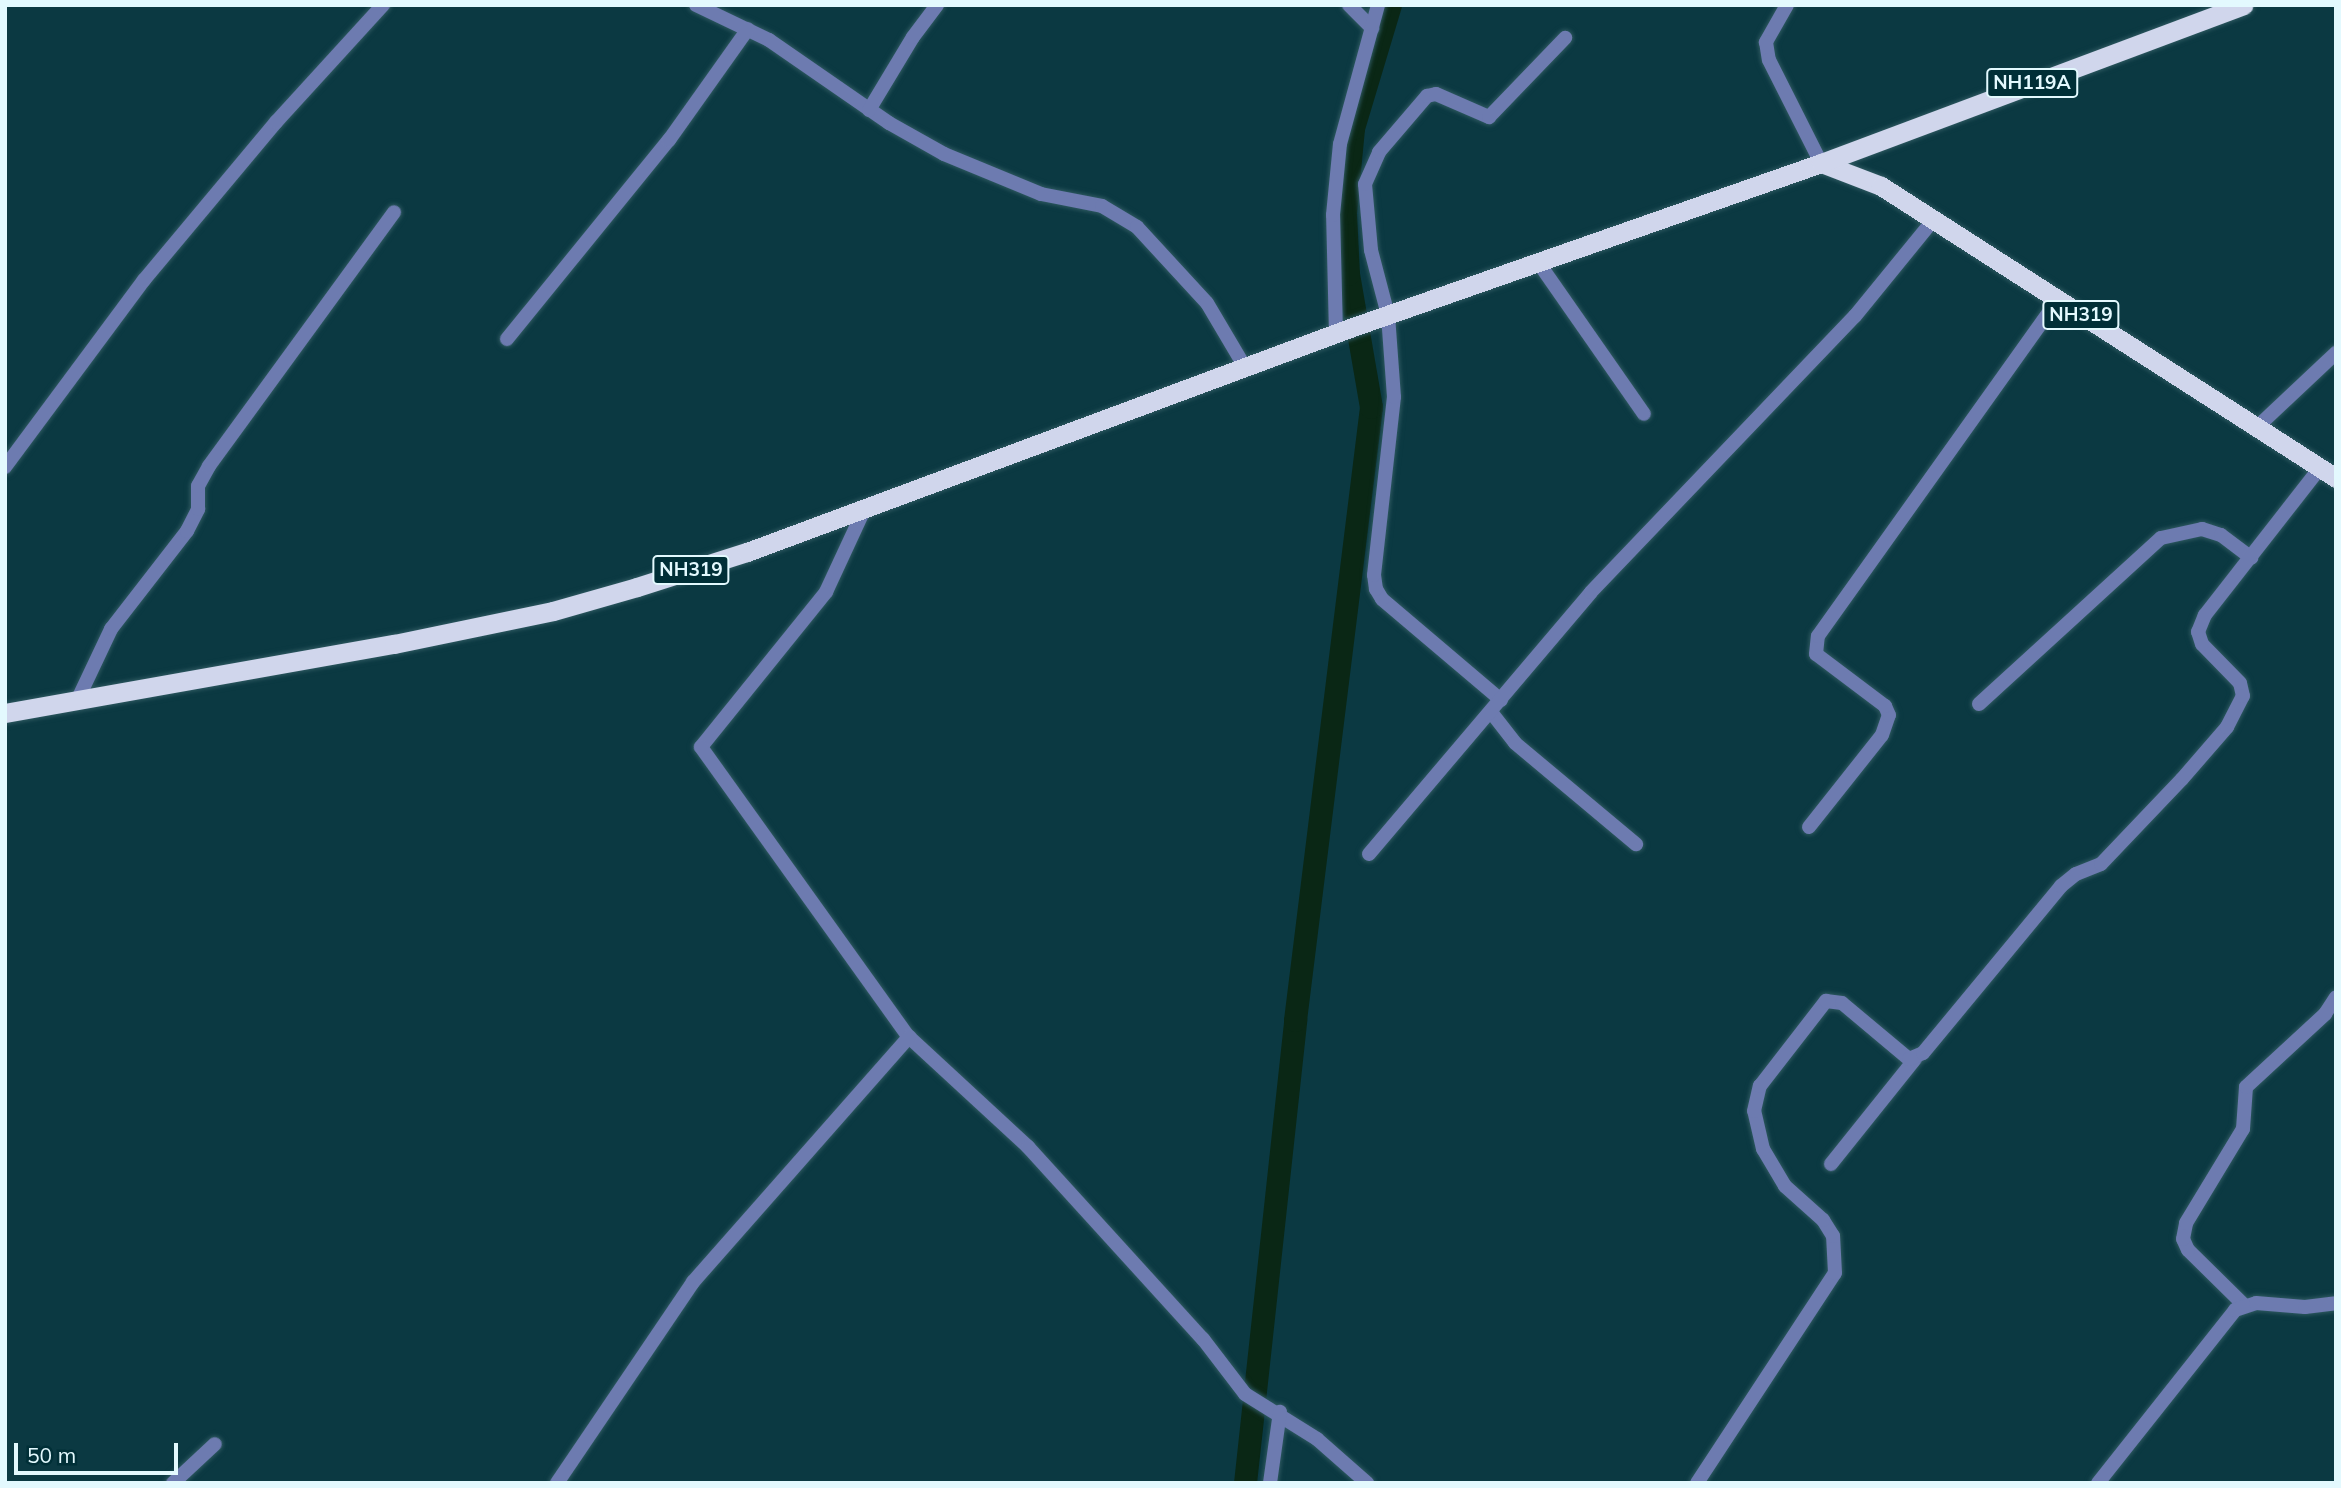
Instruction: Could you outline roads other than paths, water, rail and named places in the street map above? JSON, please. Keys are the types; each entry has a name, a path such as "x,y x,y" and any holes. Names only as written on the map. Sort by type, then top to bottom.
{"highway":[{"name":"NH119A","path":"1821,163 2243,5"},
{"name":"NH319","path":"5,713 553,611 734,556 1384,316 1759,181 1821,163 1881,186 2328,473"}],"street":[{"path":"5,467 144,280 276,122 383,5"},
{"path":"696,5 748,29 870,110 973,167 1041,194 1102,206 1137,227 1207,303 1246,369"},
{"path":"870,110 913,37 937,5"},
{"path":"1349,5 1372,28"},
{"path":"1343,331 1333,215 1338,156 1378,5"},
{"path":"1787,5 1766,42 1769,60 1821,163"},
{"path":"508,339 669,140 748,29"},
{"path":"1501,700 1382,599 1376,589 1394,397 1384,316 1371,250 1365,184 1378,152 1427,96 1436,94 1489,117 1565,38"},
{"path":"77,701 111,629 187,531 198,509 198,486 209,466 394,212"},
{"path":"1369,854 1591,592 1855,316 1934,219"},
{"path":"1538,262 1644,414"},
{"path":"1809,827 1882,735 1889,715 1885,706 1815,654 1818,636 2058,300"},
{"path":"2256,428 2336,353"},
{"path":"1831,1164 1915,1059 2061,886 2076,874 2101,864 2182,779 2240,708 2244,696 2240,683 2210,654 2198,632 2205,615 2251,558 2328,473"},
{"path":"864,510 826,592 701,747 909,1037 1028,1147 1203,1339 1245,1394 1275,1409 1367,1483"},
{"path":"1979,704 2161,538 2203,529 2221,535 2251,558"},
{"path":"1491,712 1515,743 1636,844"},
{"path":"2244,1305 2188,1250 2183,1239 2186,1223 2243,1129 2245,1087 2325,1014 2336,997"},
{"path":"1697,1483 1835,1273 1833,1236 1774,1169 1763,1149 1754,1098 1826,1002 1842,1003 1903,1055 1915,1059"},
{"path":"557,1483 693,1282 909,1037"},
{"path":"2098,1483 2218,1329 2244,1305 2336,1303"},
{"path":"1270,1483 1275,1409"},
{"path":"173,1483 215,1444"}],"waterway":[{"path":"1245,1483 1295,1020 1371,407 1348,274 1345,213 1353,128 1390,5"}]}
